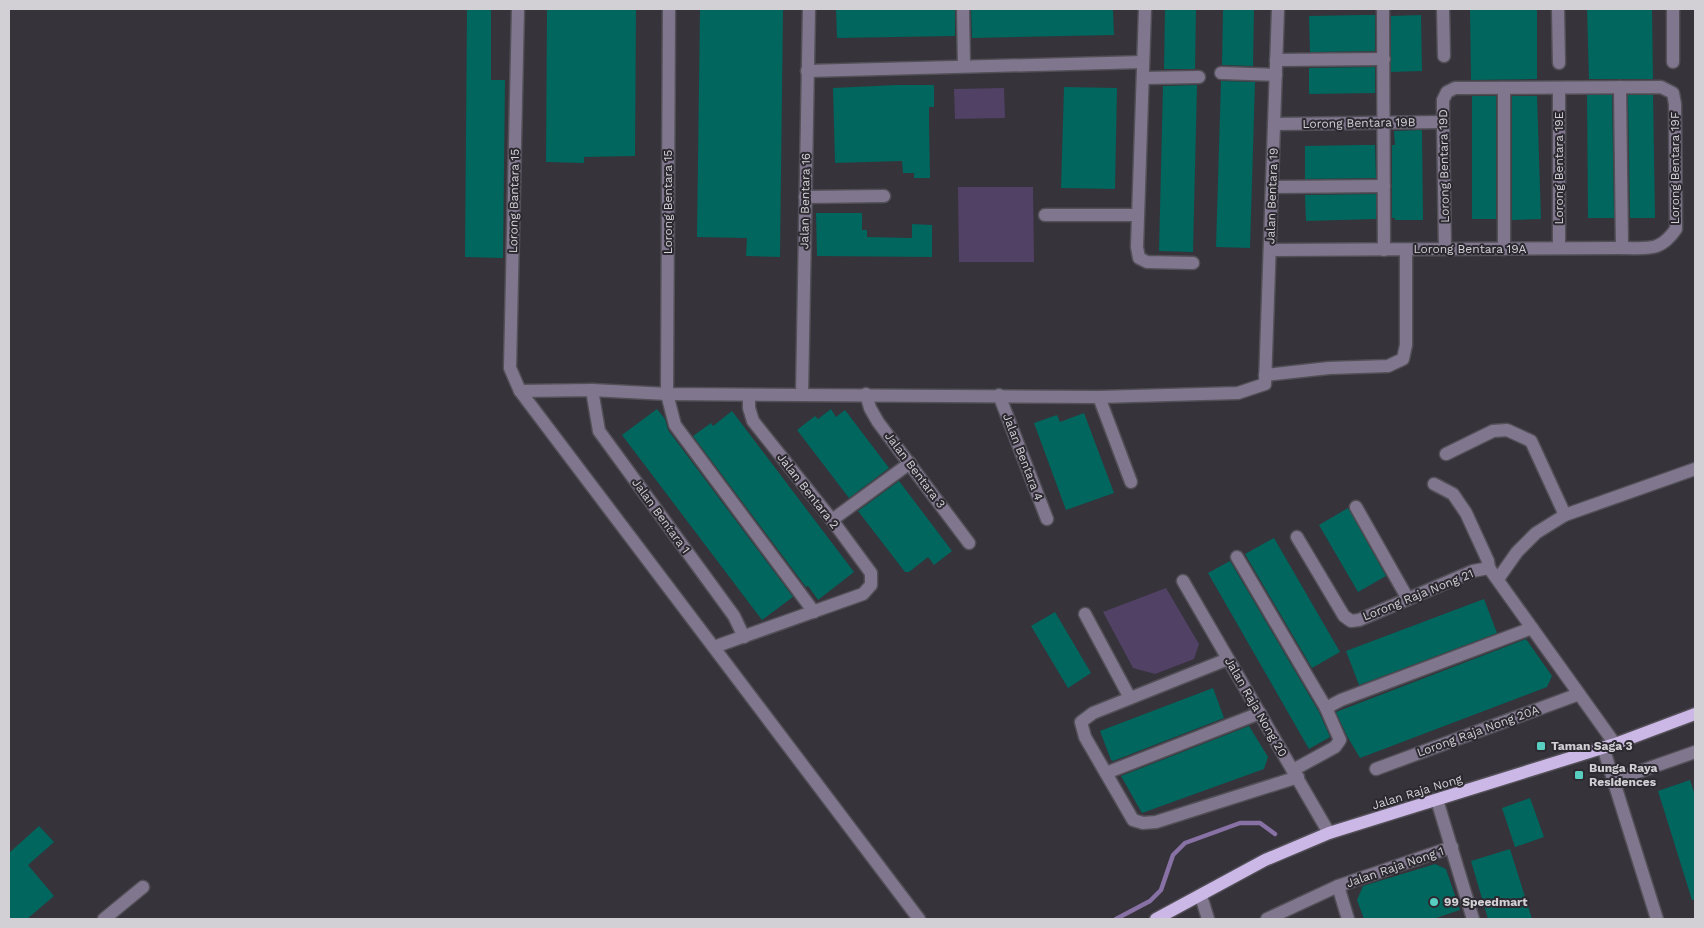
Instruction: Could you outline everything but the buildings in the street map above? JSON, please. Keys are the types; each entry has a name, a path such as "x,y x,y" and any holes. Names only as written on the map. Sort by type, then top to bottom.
{"main road":[{"name":"Jalan Raja Nong","path":"1156,919 1265,860 1330,833 1609,746 1695,714"}],"street":[{"name":"Lorong Bantara 15","path":"518,9 510,368 520,391 919,919"},
{"name":"Lorong Bentara 15","path":"669,9 667,394 675,425 814,612"},
{"name":"Jalan Bentara 16","path":"802,394 809,9"},
{"path":"963,9 964,66"},
{"path":"1145,9 1138,258 1147,262 1194,263"},
{"name":"Jalan Bentara 19","path":"1265,379 1278,9"},
{"path":"1383,9 1384,250"},
{"path":"1442,9 1444,56"},
{"path":"1558,9 1559,64"},
{"path":"1673,9 1673,62"},
{"path":"1276,60 1384,59"},
{"path":"807,71 1144,62"},
{"path":"1221,74 1276,75"},
{"path":"1143,78 1199,77"},
{"path":"1504,249 1504,88 1620,87 1622,248"},
{"name":"Lorong Bentara 19F","path":"1620,87 1661,87 1673,93 1676,104 1676,229 1668,241"},
{"name":"Lorong Bentara 19D","path":"1445,249 1443,100 1447,92 1455,88 1504,88"},
{"name":"Lorong Bentara 19E","path":"1559,88 1559,248"},
{"name":"Lorong Bentara 19B","path":"1274,124 1443,122"},
{"path":"1272,187 1384,186"},
{"path":"805,197 884,196"},
{"path":"1046,215 1138,215"},
{"name":"Lorong Bentara 19A","path":"1270,250 1657,248 1668,241"},
{"path":"520,391 592,390 667,394 1099,397 1238,393 1265,379 1329,368 1388,366 1403,358 1406,345 1406,250"},
{"name":"Jalan Bentara 1","path":"592,390 599,431 734,616 744,637"},
{"name":"Jalan Bentara 3","path":"866,394 870,408 878,422 970,543"},
{"name":"Jalan Bentara 2","path":"749,395 749,408 753,421 832,520 870,573 871,585 864,594 814,612"},
{"name":"Jalan Bentara 4","path":"999,395 1047,519"},
{"path":"1099,397 1131,482"},
{"path":"1446,454 1494,431 1507,430 1531,441 1565,515"},
{"path":"832,520 910,463"},
{"path":"1498,579 1517,552 1536,533 1565,515 1695,469"},
{"path":"1434,484 1453,494 1466,513 1488,561 1488,568"},
{"path":"1356,507 1408,599"},
{"name":"Lorong Raja Nong 21","path":"1297,537 1344,616 1351,621 1359,620 1473,572 1488,568 1498,579 1579,694 1609,746 1615,780 1657,919"},
{"path":"1228,659 1093,713 1081,722 1086,737 1133,820 1143,823 1156,822 1296,773 1340,740 1326,708 1237,556"},
{"name":"Jalan Raja Nong 20","path":"1182,581 1330,833"},
{"path":"714,647 814,612"},
{"path":"1085,614 1130,698"},
{"path":"1326,708 1341,700 1532,628"},
{"name":"Lorong Raja Nong 20A","path":"1376,769 1579,694"},
{"path":"1106,773 1260,713"},
{"path":"1615,780 1695,752"},
{"path":"1437,800 1473,919"},
{"name":"Jalan Raja Nong 1","path":"1267,919 1338,886 1452,847"},
{"path":"1338,886 1348,919"},
{"path":"104,919 143,887"},
{"path":"1201,896 1208,919"}],"shaded area":[{"path":"1004,88 1005,118 955,119 954,89"},
{"path":"958,187 1033,187 1034,262 959,262"},
{"path":"1166,588 1199,644 1194,659 1155,674 1133,668 1103,612"}],"waterway":[{"path":"1116,919 1150,901 1161,890 1173,855 1185,843 1240,823 1260,823 1275,834"}],"place":[{"name":"Taman Saga 3","path":"1541,746"},
{"name":"Bunga Raya Residences","path":"1579,775"},
{"name":"99 Speedmart","path":"1434,902"}]}
